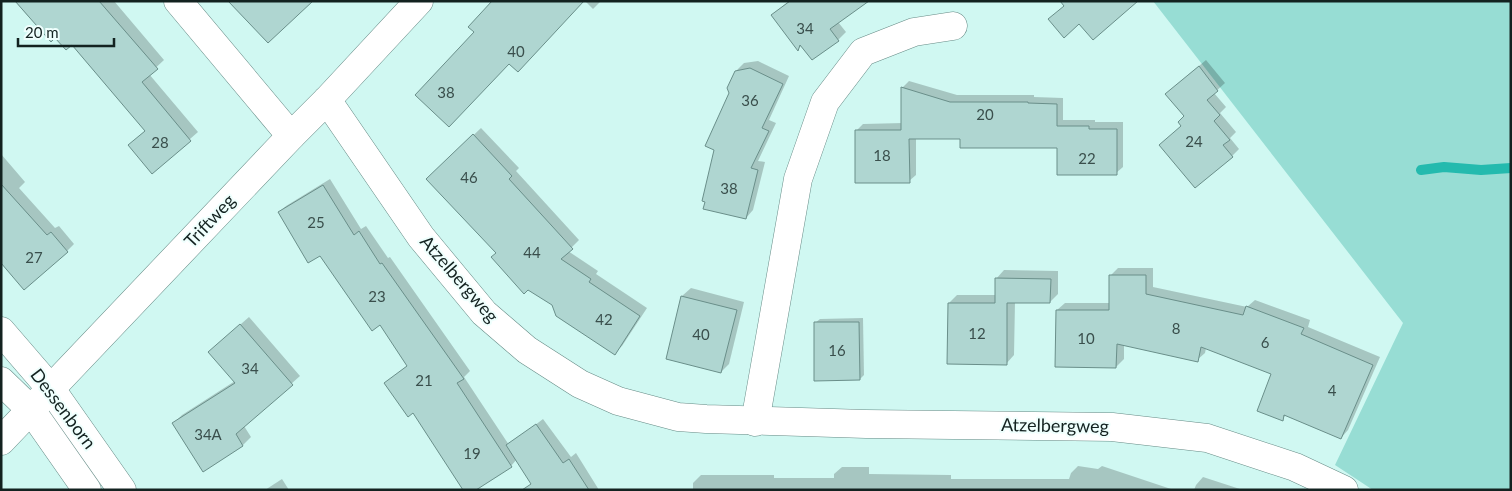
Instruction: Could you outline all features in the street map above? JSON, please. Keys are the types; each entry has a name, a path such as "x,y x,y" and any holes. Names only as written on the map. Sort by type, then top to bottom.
{"street":[{"path":"178,1 291,136"},
{"name":"Triftweg","path":"1,441 419,1"},
{"path":"755,422 798,180 825,102 864,52 914,32 953,26"},
{"name":"Atzelbergweg","path":"327,100 421,237 484,313 527,350 580,384 618,401 678,417 755,422 1112,427 1207,438 1295,467 1344,490"},
{"name":"Dessenborn","path":"1,331 51,390 122,490"},
{"name":"Dessenborn","path":"1,381 31,410 87,490"}],"shaded area":[{"path":"1153,1 1511,1 1511,490 1373,490 1335,465 1403,323"}],"building":[{"path":"15,1 99,1 158,69 142,82 191,141 152,174 128,145 145,131 72,45 66,50 55,38 51,42"},
{"path":"228,1 313,1 268,43"},
{"path":"492,1 584,1 518,72 509,64 449,127 415,95 474,32 468,27"},
{"path":"790,1 869,1 830,29 839,41 812,60 800,45 798,51 771,15"},
{"path":"1060,1 1138,1 1093,40 1079,24 1064,38 1048,19 1064,6"},
{"path":"1199,66 1218,91 1207,100 1220,115 1214,121 1230,140 1223,145 1233,157 1195,188 1159,145 1181,126 1178,122 1184,116 1165,94"},
{"path":"750,68 783,84 762,128 769,131 751,168 758,170 746,219 703,209 705,202 702,201 714,150 705,146 729,93 727,88 735,71"},
{"path":"901,87 950,102 1057,104 1057,126 1089,126 1089,129 1117,129 1117,175 1057,175 1057,148 960,148 960,139 909,139 910,183 855,183 855,130 901,130"},
{"path":"473,134 512,176 509,179 573,249 561,259 591,279 589,282 640,316 615,355 556,316 552,305 528,290 524,294 491,257 496,253 426,179"},
{"path":"1,184 47,235 51,232 68,252 24,290 1,263"},
{"path":"323,185 354,235 359,231 380,264 382,263 464,379 457,383 512,467 476,490 463,490 413,413 408,417 384,383 407,366 380,325 372,331 320,256 308,263 278,212"},
{"path":"1109,275 1146,275 1146,294 1243,315 1246,306 1304,328 1301,334 1373,365 1341,439 1284,415 1283,421 1257,411 1271,374 1201,347 1198,362 1117,344 1116,368 1055,367 1056,310 1109,310"},
{"path":"995,278 1051,279 1050,303 1007,303 1007,365 947,364 948,303 995,303"},
{"path":"681,296 737,310 721,373 666,359"},
{"path":"814,322 859,322 860,380 814,381"},
{"path":"240,324 293,385 236,434 243,446 203,472 172,423 235,383 208,352"},
{"path":"536,424 563,463 569,459 589,490 522,490 531,484 506,445"}],"waterway":[{"path":"1421,170 1444,167 1481,170 1511,168"}]}
